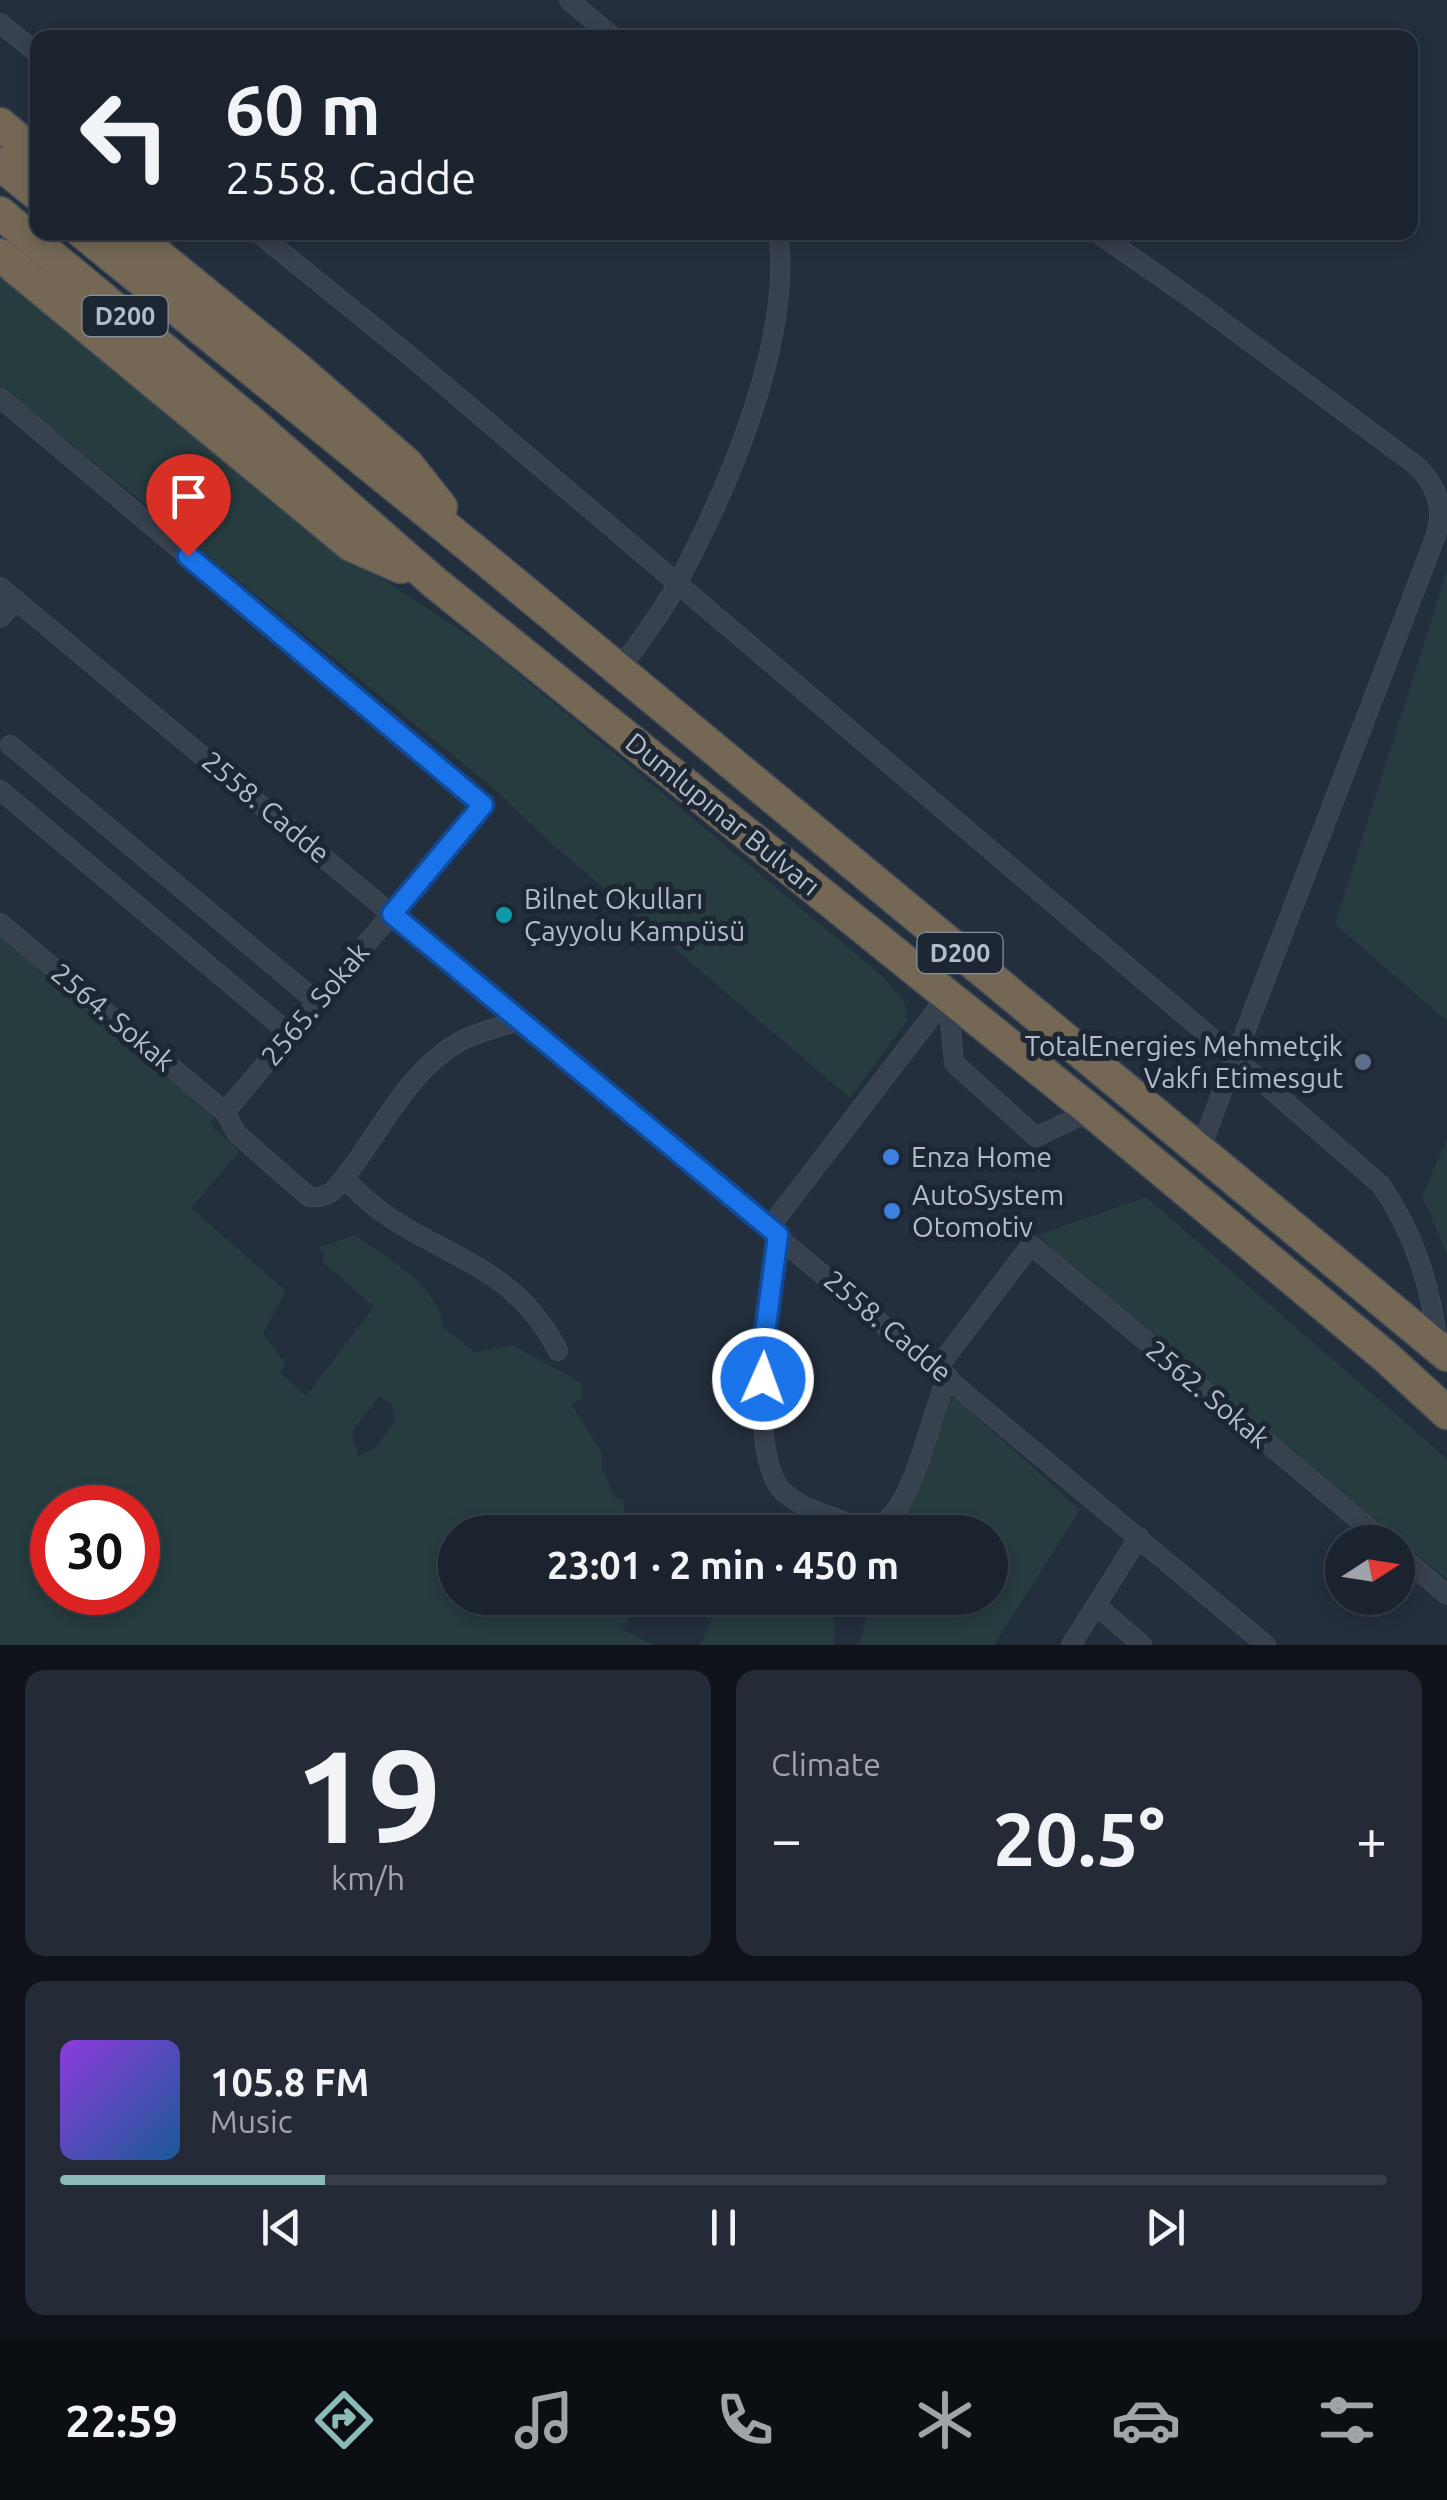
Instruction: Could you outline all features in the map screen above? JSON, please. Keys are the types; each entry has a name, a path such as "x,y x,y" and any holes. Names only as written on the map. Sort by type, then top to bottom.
{"highway":[{"path":"0,124 30,149"},
{"path":"0,164 30,188"},
{"name":"Dumlupınar Bulvarı","path":"0,212 30,237"},
{"name":"Dumlupınar Bulvarı","path":"33,240 434,582 1090,1111 1356,1332 1447,1413"},
{"name":"Dumlupınar Bulvarı","path":"92,240 474,550 1442,1351"},
{"path":"140,240 407,464 474,550"},
{"path":"0,254 351,545 434,582"}],"street":[{"path":"569,0 605,30"},
{"path":"0,24 30,48"},
{"path":"267,240 416,362 1381,1185 1397,1208 1422,1262 1442,1351"},
{"path":"618,672 677,585 724,484 764,373 778,310 782,263 779,240"},
{"path":"1107,240 1413,463 1434,485 1439,505 1435,538 1200,1150"},
{"name":"2565. Sokak","path":"0,399 483,805 225,1112"},
{"name":"2558. Cadde","path":"0,586 1266,1645"},
{"path":"0,618 16,600"},
{"path":"10,746 317,1002"},
{"path":"0,790 290,1034"},
{"name":"2564. Sokak","path":"0,922 225,1112 237,1134 309,1197 332,1192 345,1178"},
{"path":"948,995 954,1063 1036,1137 1090,1111"},
{"path":"943,1371 910,1486 884,1523 870,1528 848,1523 817,1511 782,1490 770,1462 763,1394 773,1231 948,995"},
{"path":"518,1021 460,1042 438,1058 398,1102 345,1178 393,1221 473,1262 506,1284 530,1307 558,1350"},
{"name":"2562. Sokak","path":"943,1371 1031,1245 1365,1525"},
{"path":"1071,1645 1139,1537"},
{"path":"1415,1567 1447,1594"},
{"path":"1096,1605 1142,1645"}],"green space":[{"path":"0,271 352,559 486,647 880,974 904,1000 907,1021 850,1098 552,844 498,792 0,386"},
{"path":"1447,571 1447,1021 1335,924"},
{"path":"0,935 218,1112 210,1124 239,1152 191,1208 286,1291 263,1334 285,1363 280,1373 306,1396 374,1307 322,1261 324,1254 318,1248 355,1235 409,1274 432,1298 444,1328 475,1352 513,1345 581,1383 582,1398 571,1404 602,1453 602,1469 616,1499 623,1498 624,1515 438,1515 438,1615 633,1615 620,1628 653,1645 0,1645","holes":["379,1396 392,1404 395,1422 374,1449 358,1456 352,1432"]},
{"path":"1447,1139 1447,1254 1422,1196"},
{"path":"1146,1197 1447,1459 1447,1579 1415,1553 1415,1525 1381,1525 1097,1294 1038,1235"},
{"path":"946,1396 959,1401 1080,1510 994,1645 858,1645 868,1615 1008,1615 1008,1515 899,1515"},
{"path":"712,1615 835,1615 834,1645 700,1645"}],"place":[{"name":"Bilnet Okulları Çayyolu Kampüsü","path":"504,915"},
{"name":"TotalEnergies Mehmetçik Vakfı Etimesgut","path":"1363,1062"},
{"name":"Enza Home","path":"891,1157"},
{"name":"AutoSystem Otomotiv","path":"892,1211"}],"route":[{"path":"188,556 483,805 392,914 778,1235 763,1379"}]}
